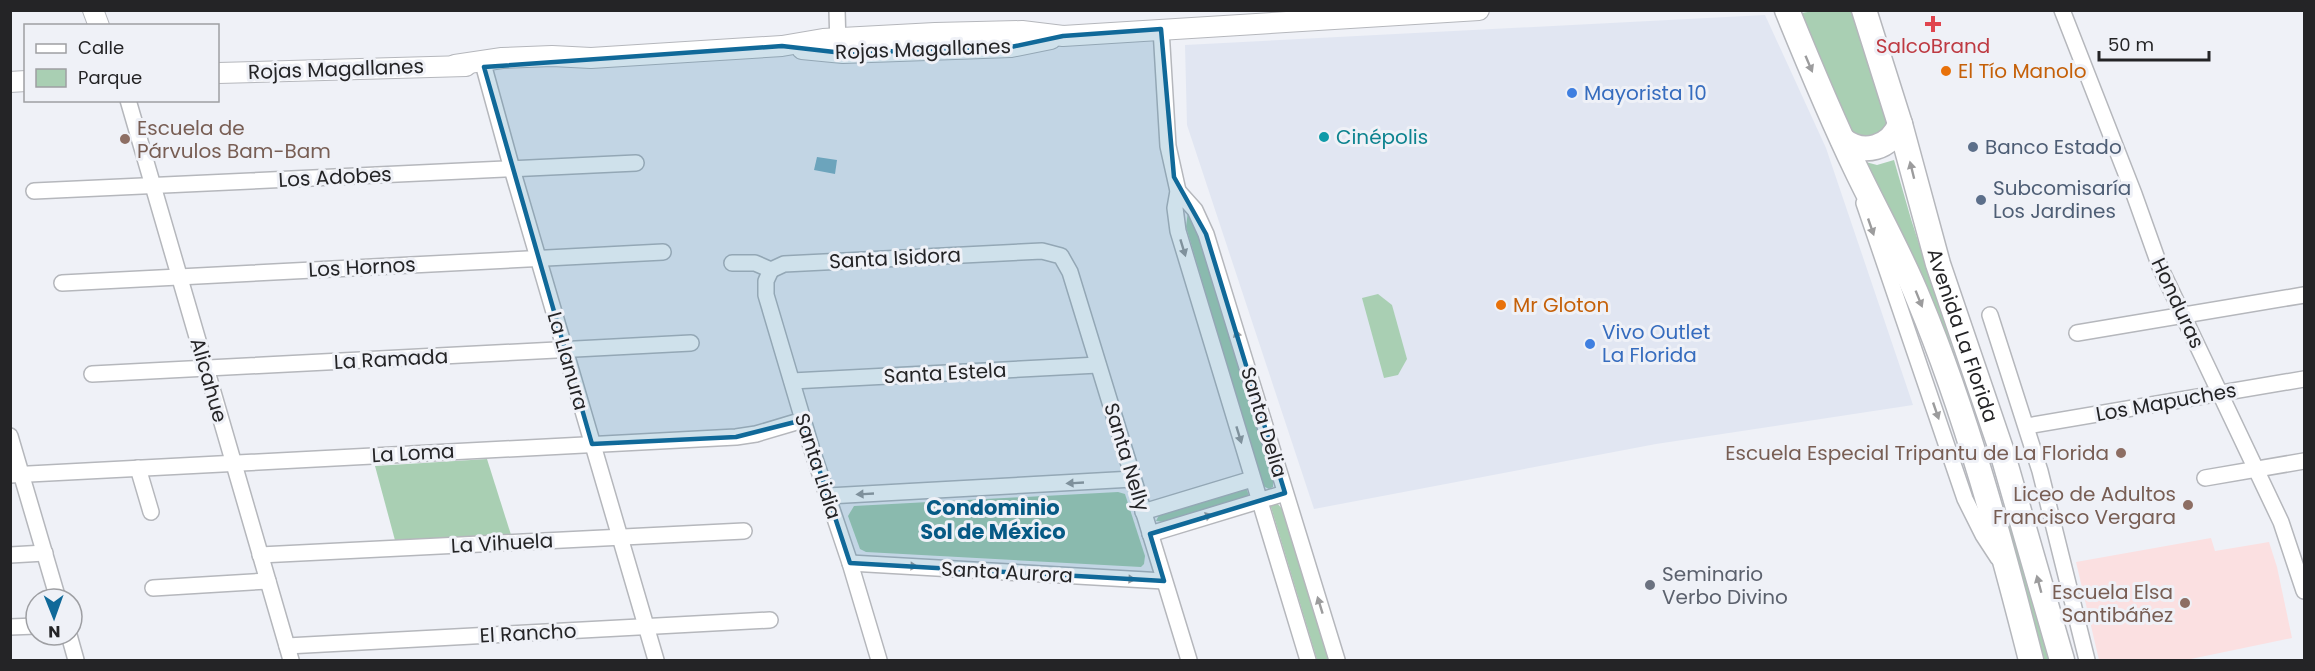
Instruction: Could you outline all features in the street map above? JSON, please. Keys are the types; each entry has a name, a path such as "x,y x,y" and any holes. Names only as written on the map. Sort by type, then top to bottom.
{"main road":[{"name":"Avenida La Florida","path":"1787,10 1857,171 1892,239 1932,331 1971,450 2031,660"},
{"name":"Avenida La Florida","path":"1864,10 1900,124 1935,253 1990,414 2062,660"},
{"path":"1843,140 1861,148 1876,147 1892,136 1900,124"}],"street":[{"path":"837,10 838,45"},
{"name":"Rojas Magallanes","path":"219,73 483,64 552,56 591,58 782,46 1011,47 1063,36 1479,10"},
{"name":"Honduras","path":"2062,10 2134,194 2153,249 2285,532 2304,584"},
{"name":"Santa Delia","path":"1161,29 1168,146 1178,191 1175,208 1178,231 1308,660"},
{"name":"La Llanura","path":"483,64 656,660"},
{"name":"Alicahue","path":"129,102 289,653"},
{"name":"Los Adobes","path":"34,191 636,163"},
{"name":"Santa Delia","path":"1178,191 1195,210 1206,234 1337,660"},
{"name":"Santa Isidora","path":"732,263 755,263 771,270 784,264 1042,251 1060,256"},
{"name":"Los Hornos","path":"62,283 663,252"},
{"name":"Santa Nelly","path":"1060,256 1070,272 1189,660"},
{"name":"Santa Lidia","path":"771,270 766,281 766,295 879,660"},
{"path":"2078,333 2304,295"},
{"name":"Avenida La Florida","path":"1990,315 2027,426 2086,660"},
{"name":"La Ramada","path":"92,375 691,343"},
{"name":"Santa Estela","path":"792,381 1098,365"},
{"name":"Los Mapuches","path":"2027,426 2304,379"},
{"name":"La Loma","path":"16,475 748,435 803,420"},
{"path":"10,436 16,475 45,553 55,587"},
{"path":"2205,478 2304,462"},
{"path":"138,468 151,512"},
{"path":"1143,512 1252,479"},
{"path":"828,496 1133,480"},
{"path":"1150,534 1285,493"},
{"name":"La Vihuela","path":"260,555 744,531"},
{"path":"10,555 45,553"},
{"name":"Santa Aurora","path":"850,563 1164,581"},
{"path":"153,588 268,581"},
{"name":"El Rancho","path":"289,653 770,620"}],"highlighted area":[{"path":"1161,29 1174,177 1206,234 1285,493 1150,534 1164,581 850,563 803,420 736,437 592,444 484,67 782,46 843,53 1011,47 1063,36"}],"shaded area":[{"name":"Vivo Outlet La Florida","path":"1765,15 1826,148 1913,405 1656,444 1314,509 1187,125 1185,45"},
{"name":"Escuela Elsa Santibáñez","path":"2211,538 2215,551 2269,542 2277,567 2292,638 2186,660 2099,660 2076,562"}],"green space":[{"path":"1821,10 1854,11 1888,121 1883,137 1851,136 1801,13"},
{"path":"1894,160 2053,660 2037,660 1862,161 1877,165"},
{"path":"1188,211 1198,225 1273,478 1273,487 1269,489 1263,486 1186,227"},
{"path":"1378,294 1392,305 1407,359 1398,375 1384,378 1362,298"},
{"path":"487,459 512,538 396,544 375,466"},
{"path":"1247,490 1249,496 1164,522 1156,521 1159,515"},
{"name":"Condominio Sol de México","path":"1118,492 1125,494 1145,556 1141,567 866,552 860,549 848,516 854,506"},
{"path":"1276,502 1284,511 1329,660 1317,660 1270,504"}],"water":[{"path":"817,157 837,160 835,174 814,170"}],"place":[{"name":"SalcoBrand","path":"1933,24"},
{"name":"El Tío Manolo","path":"1946,71"},
{"name":"Mayorista 10","path":"1572,93"},
{"name":"Cinépolis","path":"1324,137"},
{"name":"Escuela de Párvulos Bam-Bam","path":"125,139"},
{"name":"Banco Estado","path":"1973,147"},
{"name":"Subcomisaría Los Jardines","path":"1981,200"},
{"name":"Mr Gloton","path":"1501,305"},
{"name":"Vivo Outlet La Florida","path":"1590,344"},
{"name":"Escuela Especial Tripantu de La Florida","path":"2121,453"},
{"name":"Liceo de Adultos Francisco Vergara","path":"2188,505"},
{"name":"Seminario Verbo Divino","path":"1650,585"},
{"name":"Escuela Elsa Santibáñez","path":"2185,603"}],"district":[{"name":"Condominio Sol de México","path":"993,520"}]}
